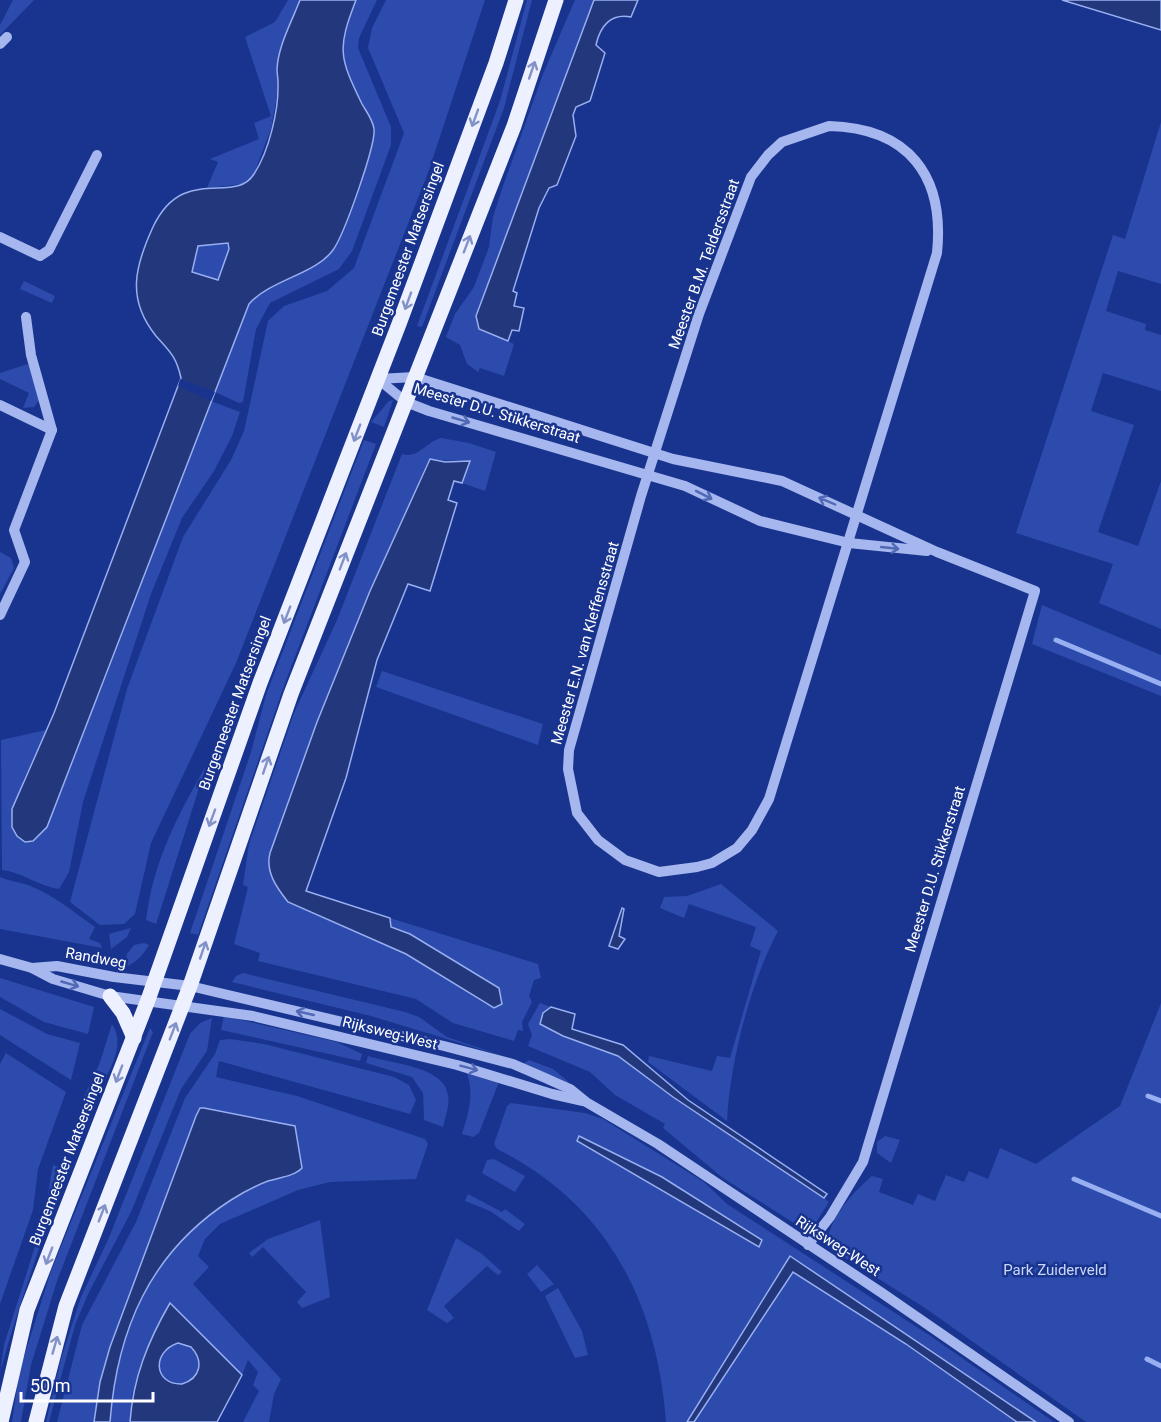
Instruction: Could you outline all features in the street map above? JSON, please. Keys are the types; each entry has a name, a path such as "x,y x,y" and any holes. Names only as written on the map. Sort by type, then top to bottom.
{"main road":[{"name":"Burgemeester Matsersingel","path":"1,1422 27,1310 155,982 260,683 378,379 496,63 516,0"},
{"path":"36,1422 66,1306 190,986 291,694 514,126 556,0"},
{"path":"111,996 123,1013 134,1038"}],"street":[{"name":"Meester B.M. Teldersstraat","path":"650,474 699,314 751,177 768,155 796,135 829,126 858,128 889,138 911,155 934,193 940,224 937,252 849,543"},
{"path":"0,237 40,256 49,250 97,155"},
{"path":"0,615 25,562 14,530 52,430 31,356 26,317"},
{"name":"Meester D.U. Stikkerstraat","path":"378,379 415,376 689,463 730,469 782,481 937,552 1035,591 863,1162 830,1217 808,1245"},
{"name":"Meester D.U. Stikkerstraat","path":"378,379 406,402 650,474 685,486 760,521 849,543 937,552"},
{"path":"0,405 52,430"},
{"name":"Meester E.N. van Kleffensstraat","path":"650,474 569,750 568,769 577,813 597,840 625,860 659,872 712,863 737,848 752,830 769,799 849,543"},
{"name":"Randweg","path":"0,959 32,968 53,979 111,996 148,1000"},
{"name":"Randweg","path":"32,968 57,966 190,986"},
{"name":"Rijksweg-West","path":"190,986 513,1064 570,1089 586,1102 658,1144 1070,1422"},
{"name":"Rijksweg-West","path":"148,1000 253,1016 457,1065 586,1102"}],"green space":[{"path":"13,0 34,0 0,35 0,25"},
{"path":"288,0 300,0 280,52 277,69 279,84 271,129 253,176 242,184 207,188 218,162 210,159 259,139 254,123 271,116 245,37 275,22"},
{"path":"356,0 377,0 359,38 358,48 391,127 391,145 352,251 339,269 270,303 256,329 243,402 239,403 215,392 249,304 269,289 316,265 333,250 351,209 370,153 374,129 349,75 343,53 343,42"},
{"path":"386,0 485,0 429,170 236,663 151,843 135,914 124,924 100,925 70,902 127,689 183,537 231,460 244,431 268,321 284,306 327,291 354,268 404,133 368,48 372,28"},
{"path":"527,0 532,0 504,108 422,327 417,326 500,101"},
{"path":"575,0 594,0 496,265 480,329 514,344 504,376 480,368 478,372 467,364 460,345 446,337 455,314 474,287 489,247 493,217 502,189 543,74"},
{"path":"1161,122 1161,284 1118,271 1106,311 1146,324 1145,330 1161,335 1161,391 1103,373 1091,411 1134,425 1098,532 1138,546 1161,481 1161,629 1099,603 1113,564 1016,533 1113,235 1125,239"},
{"path":"228,243 229,249 218,280 192,272 198,246"},
{"path":"24,281 55,296 52,303 20,289"},
{"path":"28,364 40,399 34,407 23,408 29,393 0,379 0,373"},
{"path":"393,400 384,427 371,422 389,401"},
{"path":"211,401 240,412 232,436 214,471 182,518 151,594 83,802 69,872 59,889 2,870 1,740 46,730 22,783 99,695"},
{"path":"441,438 469,443 496,452 485,491 462,483 470,462 430,459 427,463 370,591 317,722 269,856 288,902 406,954 487,1005 501,1006 501,993 410,934 391,927 390,918 538,964 541,978 534,980 529,996 532,1002 522,1022 523,1031 518,1030 514,1041 453,1023 416,999 258,961 260,953 234,944 248,887 243,885 249,844 294,713 337,620 402,454 413,454"},
{"path":"364,440 376,444 285,683 198,935 190,933 251,752 266,695"},
{"path":"0,552 11,558 14,568 0,594"},
{"path":"1042,605 1161,655 1161,696 1032,644"},
{"path":"382,671 543,724 538,745 376,687"},
{"path":"206,766 156,924 146,920 160,859 176,821"},
{"path":"0,877 37,889 71,909 95,927 89,939 100,943 102,948 0,929"},
{"path":"721,884 778,931 759,975 743,1024 732,1074 727,1121 648,1062 649,1056 712,1071 717,1056 730,1058 761,951 750,946 756,927 689,904 684,918 660,908 664,897 687,896"},
{"path":"131,928 127,937 111,949 109,934"},
{"path":"144,943 149,945 144,953 124,968 127,954 134,945"},
{"path":"243,973 405,1012 419,1017 447,1037 506,1057 371,1016 232,982 236,976"},
{"path":"0,978 94,1007 88,1034 44,1022 0,997"},
{"path":"540,1003 551,1007 543,1013 540,1024 563,1036 618,1056 673,1097 824,1198 829,1202 817,1221 802,1228 723,1178 663,1128 665,1124 615,1095 590,1072 528,1046 532,1035 528,1024"},
{"name":"Park Zuiderveld","path":"1161,1003 1161,1422 1086,1422 925,1308 828,1247 828,1237 842,1208 872,1176 883,1179 879,1192 913,1205 918,1194 935,1201 946,1175 964,1182 969,1171 988,1179 1000,1148 1036,1164 1120,1106"},
{"path":"0,1009 47,1034 80,1043 71,1080 0,1035"},
{"path":"224,1016 337,1042 362,1054 360,1061 221,1030"},
{"path":"212,1018 207,1051 181,1089 131,1212 89,1292 75,1325 49,1422 46,1422 61,1359 81,1297 108,1240 190,1034 200,1023"},
{"path":"112,1024 116,1034 116,1054 107,1076 90,1104 82,1101 100,1062"},
{"path":"150,1028 153,1032 57,1281 31,1365 21,1422 12,1422 19,1373 51,1271"},
{"path":"230,1039 264,1044 394,1077 409,1085 416,1100 410,1114 219,1061 216,1077 297,1096 425,1139 428,1144 416,1179 330,1182 298,1190 220,1224 205,1239 198,1256 209,1267 193,1284 281,1379 274,1394 269,1422 243,1422 259,1391 253,1385 258,1372 248,1360 242,1375 170,1303 132,1394 130,1422 110,1422 120,1356 143,1296 159,1269 179,1244 203,1221 231,1200 257,1186 302,1168 295,1126 200,1108 110,1347 100,1382 94,1422 57,1422 82,1325 136,1222 185,1098 215,1054 220,1040"},
{"path":"6,1053 66,1092 38,1169 33,1210 0,1304 0,1064"},
{"path":"368,1056 416,1068 437,1078 444,1085 448,1095 448,1107 443,1127 424,1120 423,1093 412,1077 366,1063"},
{"path":"529,1060 553,1069 570,1083 523,1064"},
{"path":"467,1073 499,1082 479,1133 473,1137 462,1134 470,1104"},
{"path":"511,1103 585,1113 603,1119 704,1182 727,1204 929,1335 1054,1422 1036,1422 790,1256 687,1422 666,1422 661,1378 651,1337 638,1298 620,1262 597,1228 569,1198 536,1172 497,1149 494,1144 507,1106","holes":["579,1136 662,1177 762,1239 759,1247 578,1141"]},
{"path":"885,1136 900,1140 891,1163 877,1153 877,1142"},
{"path":"494,1159 525,1176 515,1192 482,1173 487,1160"},
{"path":"53,1165 63,1169 0,1373 4,1345 43,1221"},
{"path":"468,1194 502,1212 505,1209 525,1224 519,1231 490,1211 465,1201"},
{"path":"320,1220 330,1297 302,1308 297,1302 306,1292 263,1247 252,1257 249,1253 268,1239"},
{"path":"456,1238 482,1254 502,1272 498,1275 487,1266 444,1306 454,1318 447,1323 427,1310"},
{"path":"537,1265 554,1284 541,1292 527,1274"},
{"path":"793,1272 906,1344 1017,1422 694,1422"},
{"path":"558,1288 582,1331 588,1355 575,1358 545,1296"},
{"path":"179,1344 187,1345 193,1350 198,1356 198,1372 193,1378 187,1383 179,1384 171,1383 165,1378 160,1372 159,1364 160,1356 165,1350 171,1345"}],"shaded area":[{"path":"300,0 356,0 343,42 343,53 349,75 374,129 365,170 333,250 316,265 269,289 249,304 47,827 33,841 25,842 17,836 12,827 12,809 54,713 181,378 175,359 156,336 140,309 136,282 142,255 153,227 165,208 179,196 207,188 234,187 245,183 254,174 272,130 277,105 278,60","holes":["228,243 229,249 218,280 192,272 198,246"]},
{"path":"594,0 638,0 631,17 612,19 600,32 596,45 605,53 590,101 576,107 573,115 576,136 557,185 549,188 539,208 513,291 517,293 514,306 524,308 519,331 512,330 508,341 479,329 476,316"},
{"path":"1062,0 1161,0 1161,30"},
{"path":"430,459 445,462 470,461 462,483 454,481 448,500 457,503 430,591 408,584 377,660 346,778 306,891 390,918 391,927 410,934 499,988 502,1004 494,1008 406,954 288,902 276,885 269,867 270,853 317,722 370,591"},
{"path":"622,908 624,909 619,936 625,939 618,949 609,946"},
{"path":"551,1007 575,1014 572,1029 623,1045 688,1100 827,1194 824,1198 673,1097 618,1056 563,1036 540,1024 543,1013"},
{"path":"200,1108 295,1126 302,1168 291,1175 268,1181 235,1197 203,1221 179,1244 159,1269 130,1325 120,1356 110,1422 94,1422 100,1382 110,1347 196,1116"},
{"path":"579,1136 662,1177 762,1240 759,1247 577,1141"},
{"path":"790,1256 1036,1422 1017,1422 906,1344 793,1272 694,1422 687,1422"},
{"path":"170,1303 242,1375 217,1422 130,1422 138,1375 148,1346","holes":["178,1343 191,1347 198,1358 197,1373 182,1384 166,1379 159,1367 163,1353"]}],"pier":[{"path":"180,379 215,392 211,401 178,386"}],"waterway":[{"path":"1056,640 1161,684"},
{"path":"1148,1096 1161,1101"},
{"path":"1074,1179 1161,1216"},
{"path":"1147,1359 1161,1366"}]}
